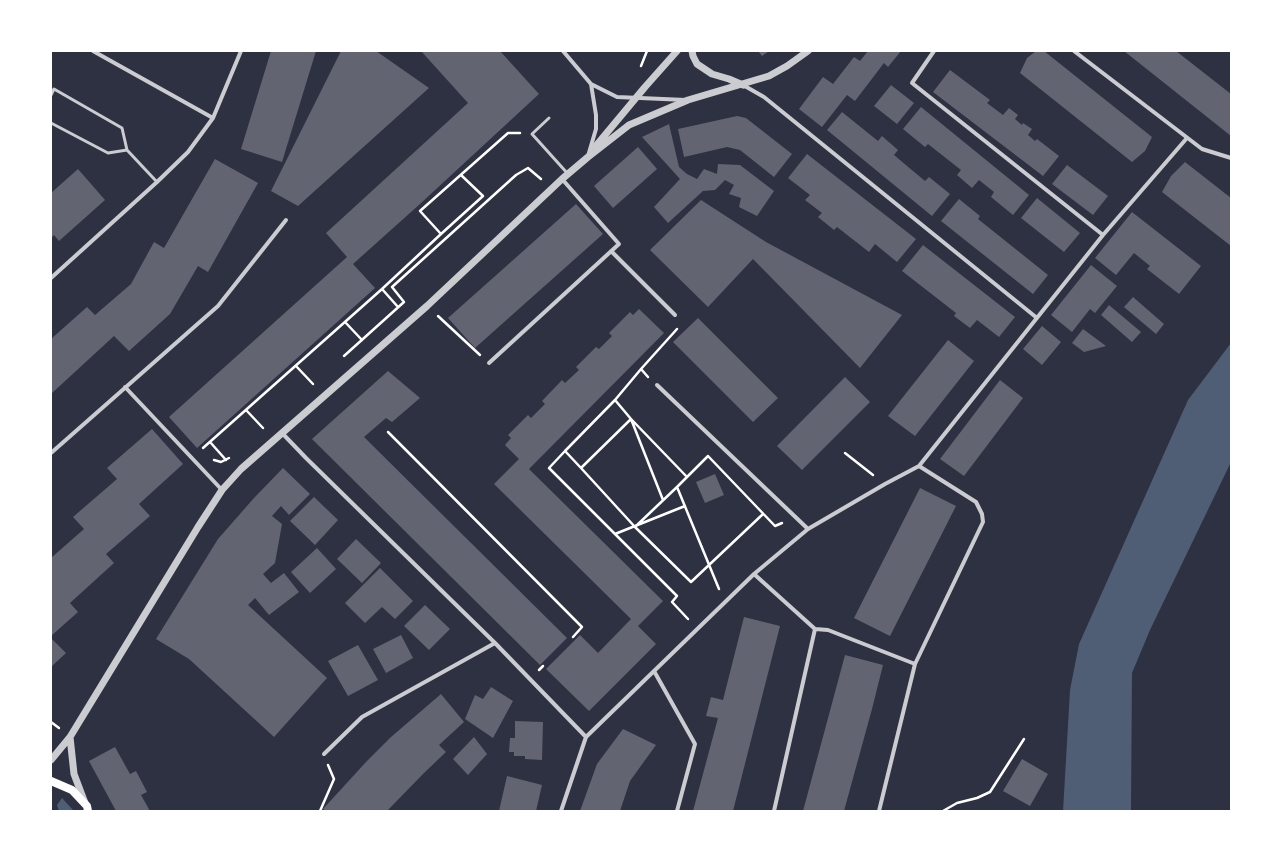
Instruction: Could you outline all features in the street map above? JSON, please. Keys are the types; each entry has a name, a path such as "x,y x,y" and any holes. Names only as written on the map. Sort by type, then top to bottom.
{"main road":[{"path":"51,781 72,790 87,809"}],"street":[{"path":"93,51 213,118"},
{"path":"51,278 188,152 213,118 240,51"},
{"path":"563,51 591,84 617,97 688,100"},
{"path":"588,157 645,87 677,51"},
{"path":"692,51 692,56 697,64 712,74 730,79 764,97 1037,318"},
{"path":"51,760 70,737 222,490 241,469 426,306 565,176 629,125 688,100 769,76 787,66 808,51"},
{"path":"934,51 912,83 1103,235"},
{"path":"1074,51 1202,149 1231,158"},
{"path":"588,157 596,129 596,115 591,84"},
{"path":"562,811 586,737 754,574 808,529 919,466 1103,235 1187,138"},
{"path":"489,363 619,244 565,176"},
{"path":"51,453 218,306 286,220"},
{"path":"611,251 675,315"},
{"path":"657,386 808,529"},
{"path":"125,387 222,490"},
{"path":"282,433 495,643 586,737"},
{"path":"879,811 915,664 983,522 982,514 976,502 919,466"},
{"path":"754,574 815,629 828,630 915,664"},
{"path":"774,811 815,629"},
{"path":"324,754 362,717 495,643"},
{"path":"654,671 694,744 677,811"},
{"path":"70,737 74,774 87,809"}],"lane":[{"path":"51,95 54,89 122,128 127,150 157,182"},
{"path":"550,118 532,134 559,164 565,176"},
{"path":"51,123 108,153 127,150"}],"path":[{"path":"441,234 420,211 508,133 532,134"},
{"path":"340,360 404,302 392,287 516,175 528,168 542,179 559,164"},
{"path":"203,448 382,290 483,196 461,175"},
{"path":"462,215 466,220"},
{"path":"382,290 398,307"},
{"path":"426,306 489,363"},
{"path":"675,315 682,323 615,400 548,468 678,596 672,602 698,629"},
{"path":"345,322 362,340"},
{"path":"296,366 313,384"},
{"path":"641,369 657,386"},
{"path":"307,389 318,379"},
{"path":"615,400 631,419 687,477"},
{"path":"246,410 263,428"},
{"path":"581,468 631,419"},
{"path":"631,419 663,500"},
{"path":"258,433 268,423"},
{"path":"388,432 582,627 572,637"},
{"path":"210,442 226,460"},
{"path":"565,451 635,527 692,582 763,514"},
{"path":"845,453 885,484"},
{"path":"635,527 708,456 775,526 796,517"},
{"path":"209,459 221,462 230,458"},
{"path":"677,487 725,603"},
{"path":"615,534 685,506"},
{"path":"943,811 957,803 977,798 990,792 1024,739"},
{"path":"320,811 334,779 324,754"}],"water":[{"path":"1231,343 1231,462 1150,630 1132,673 1131,811 1063,811 1070,690 1079,644 1188,400"},
{"path":"62,798 73,811 59,811 57,805"}],"building":[{"path":"271,51 316,51 282,162 241,149"},
{"path":"341,51 376,51 429,88 298,206 271,191"},
{"path":"421,51 500,51 539,94 353,264 375,288 197,448 169,417 347,257 326,233 468,103"},
{"path":"758,51 769,51 762,56"},
{"path":"868,51 901,51 888,67 884,63 855,101 847,95 822,127 799,109 823,77 833,84 854,57 860,61"},
{"path":"1036,51 1044,51 1152,137 1145,151 1132,162 1020,73 1027,58"},
{"path":"1124,51 1176,51 1231,94 1231,136"},
{"path":"950,70 990,100 987,103 1003,115 1009,108 1018,115 1015,119 1022,125 1023,123 1032,129 1028,135 1035,141 1037,139 1059,156 1043,176 933,92"},
{"path":"891,85 914,103 897,124 874,106"},
{"path":"921,107 1029,195 1013,215 991,197 994,192 979,180 972,188 957,175 961,170 928,144 925,147 903,129"},
{"path":"842,112 878,141 882,136 898,150 894,155 925,181 929,177 950,194 932,216 827,130"},
{"path":"737,116 746,118 792,154 774,177 740,150 727,147 684,157 678,129"},
{"path":"669,124 679,167 687,174 697,179 704,169 717,174 718,164 740,165 774,191 757,216 739,207 741,198 729,194 734,185 725,180 715,190 703,191 668,223 654,207 680,179 642,137"},
{"path":"638,147 657,169 613,208 594,186"},
{"path":"807,154 916,239 897,262 875,244 869,252 837,227 834,230 818,217 822,213 805,200 810,195 788,178"},
{"path":"215,159 258,183 208,272 198,266 170,314 129,351 114,336 51,394 51,339 87,307 95,315 131,284 154,242 164,248"},
{"path":"1185,162 1231,198 1231,246 1162,192 1171,176"},
{"path":"1067,165 1108,196 1093,215 1052,184"},
{"path":"78,169 105,200 59,241 54,235 51,238 51,193"},
{"path":"1037,198 1080,233 1064,252 1021,218"},
{"path":"959,199 980,216 978,219 1048,275 1033,294 941,221"},
{"path":"701,200 766,242 902,315 860,368 753,259 708,307 650,250"},
{"path":"576,204 603,234 475,348 448,318"},
{"path":"1132,212 1201,266 1179,294 1147,269 1150,266 1134,253 1116,275 1095,258"},
{"path":"923,245 1015,317 999,337 977,320 970,328 954,316 956,313 902,271"},
{"path":"1091,265 1117,286 1095,313 1090,309 1072,332 1051,315"},
{"path":"1133,297 1164,324 1156,334 1124,307"},
{"path":"1109,305 1141,332 1132,342 1101,315"},
{"path":"639,309 664,333 529,469 663,601 638,626 656,644 589,711 546,669 580,635 598,653 631,619 494,484 519,459 505,445 511,438 508,435 528,415 531,418 545,404 542,401 562,380 565,383 579,370 576,367 596,347 599,349 612,336 609,333 630,312 633,315"},
{"path":"698,318 778,398 753,422 673,342"},
{"path":"1042,326 1061,342 1042,365 1023,349"},
{"path":"1083,329 1106,346 1084,352 1072,343"},
{"path":"948,340 974,361 915,436 888,416"},
{"path":"388,371 420,398 392,422 386,418 364,437 567,638 540,665 312,439"},
{"path":"845,377 870,402 802,470 777,446"},
{"path":"1000,380 1023,398 964,476 940,459"},
{"path":"152,429 183,464 139,504 150,516 106,554 114,563 70,603 78,612 51,636 51,558 84,529 73,517 117,479 107,468"},
{"path":"283,468 310,494 289,515 281,506 272,516 282,524 275,563 263,574 271,583 284,573 299,592 269,615 255,598 248,605 327,678 274,737 189,659 156,639 218,539"},
{"path":"715,474 724,495 705,503 696,482"},
{"path":"920,488 956,506 890,636 854,618"},
{"path":"314,497 338,520 315,545 290,521"},
{"path":"356,539 381,563 362,583 337,559"},
{"path":"317,548 336,569 310,593 291,572"},
{"path":"380,568 413,601 395,619 382,607 365,623 345,603"},
{"path":"425,605 450,629 429,650 404,626"},
{"path":"744,617 780,626 733,811 693,811 718,718 706,716 711,697 723,700"},
{"path":"401,635 413,658 386,673 373,649"},
{"path":"51,638 66,653 51,667"},
{"path":"358,645 378,680 348,696 328,661"},
{"path":"845,655 883,665 872,709 844,811 803,811"},
{"path":"491,687 513,701 493,738 465,719 475,695 483,699"},
{"path":"441,694 464,722 439,745 446,752 387,811 326,811 323,809 391,737"},
{"path":"515,721 543,722 542,760 525,759 525,756 514,756 514,752 509,752 510,738 515,738"},
{"path":"623,729 656,745 630,781 620,811 580,811 597,764"},
{"path":"474,737 487,754 468,775 453,759"},
{"path":"115,747 130,774 136,771 147,792 141,795 150,811 116,811 89,761"},
{"path":"1022,759 1048,774 1030,806 1003,791"},
{"path":"507,776 542,785 536,811 499,811"}]}
